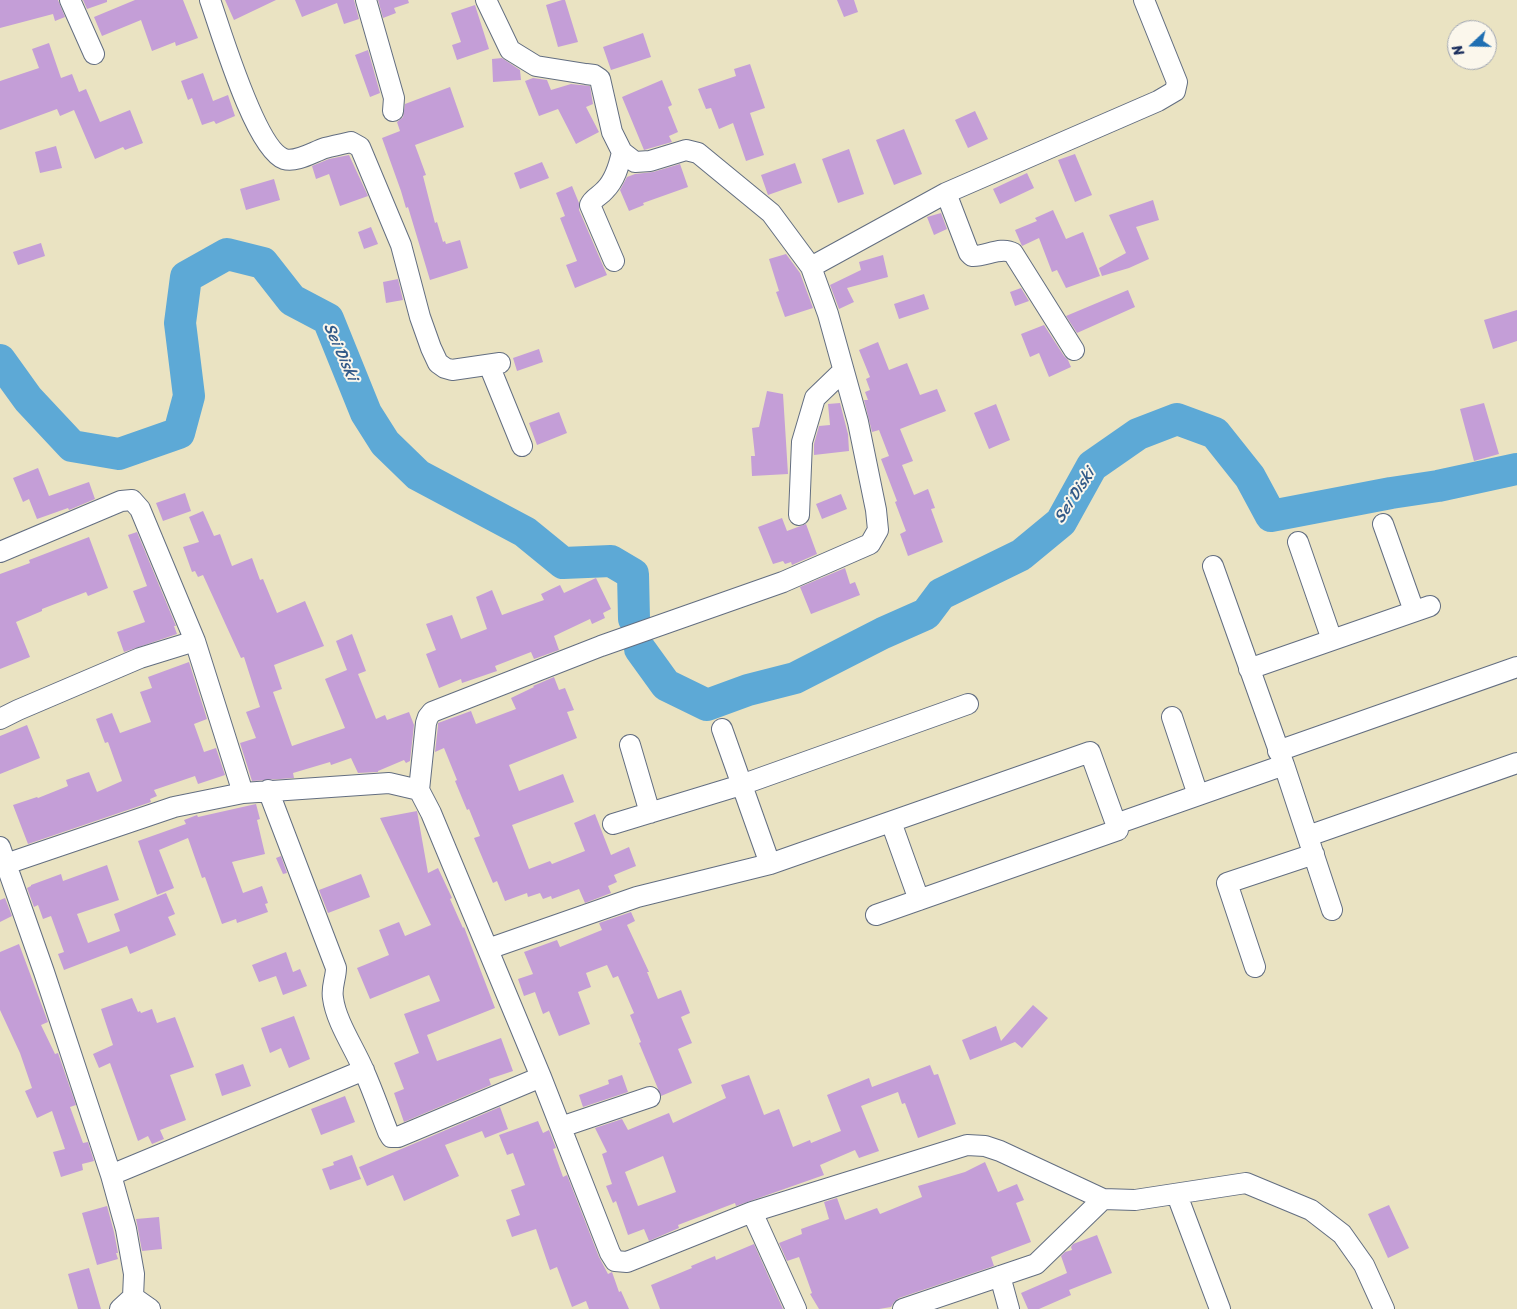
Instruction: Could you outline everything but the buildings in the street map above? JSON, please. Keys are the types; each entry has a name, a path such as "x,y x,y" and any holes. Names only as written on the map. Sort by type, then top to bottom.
{"street":[{"path":"70,0 94,54"},
{"path":"210,0 257,127 274,152 284,159 293,160 325,148 351,142 360,147 401,244 420,316 438,363 452,370 494,364 522,446"},
{"path":"366,0 394,98 393,111"},
{"path":"486,0 510,50 536,66 594,75 600,79 612,132 622,152 635,162 650,161 686,150 698,153 772,213 810,267 828,314 858,422 876,510 878,530 870,544 783,582 601,646 432,712 428,717 419,790 431,813 541,1076 610,1253 615,1261 627,1262 752,1212 967,1146 985,1146 1000,1151 1103,1199 1135,1200 1246,1183 1310,1210 1342,1234 1364,1265 1384,1309"},
{"path":"810,267 946,193 1175,92 1177,82 1144,0"},
{"path":"614,261 590,205 592,201 606,190 617,173 622,152"},
{"path":"946,193 969,253 972,256 1003,251 1013,253 1074,350"},
{"path":"798,515 802,442 815,398 844,370"},
{"path":"0,552 120,501 132,500 140,509 195,641 243,793"},
{"path":"1249,669 1422,609 1384,524"},
{"path":"1298,542 1332,640"},
{"path":"1214,566 1332,910"},
{"path":"0,719 140,658 195,641"},
{"path":"1116,824 1198,795 1281,758 1517,667"},
{"path":"613,824 741,785 968,704"},
{"path":"1172,717 1198,795"},
{"path":"722,729 770,864"},
{"path":"630,744 650,813"},
{"path":"488,949 637,897 770,864 1090,752 1118,830 876,915"},
{"path":"1255,967 1227,883 1311,845 1517,763"},
{"path":"150,1309 127,1303 134,1274 126,1229 111,1175 3,855 174,807 243,793 389,783 419,790"},
{"path":"268,790 336,968 336,978 332,990 333,1000 347,1037 364,1070 391,1137 398,1137 541,1076"},
{"path":"891,822 919,900"},
{"path":"111,1175 364,1070"},
{"path":"561,1127 650,1097"},
{"path":"1177,1195 1220,1309"},
{"path":"903,1309 1036,1264 1103,1199"},
{"path":"752,1212 796,1309"},
{"path":"1000,1276 1009,1309"}],"waterway":[{"name":"Sei Diski","path":"0,360 28,399 72,446 119,454 179,433 189,396 180,323 186,277 227,254 263,263 292,300 328,319 366,413 385,443 418,475 525,532 563,563 611,561 633,574 634,619"},
{"name":"Sei Diski","path":"640,649 666,685 707,705 748,690 795,678 883,633 926,614 941,594 1021,555 1061,522 1092,466 1138,434 1177,419 1215,433 1250,477 1271,516 1438,486 1517,469"}]}
